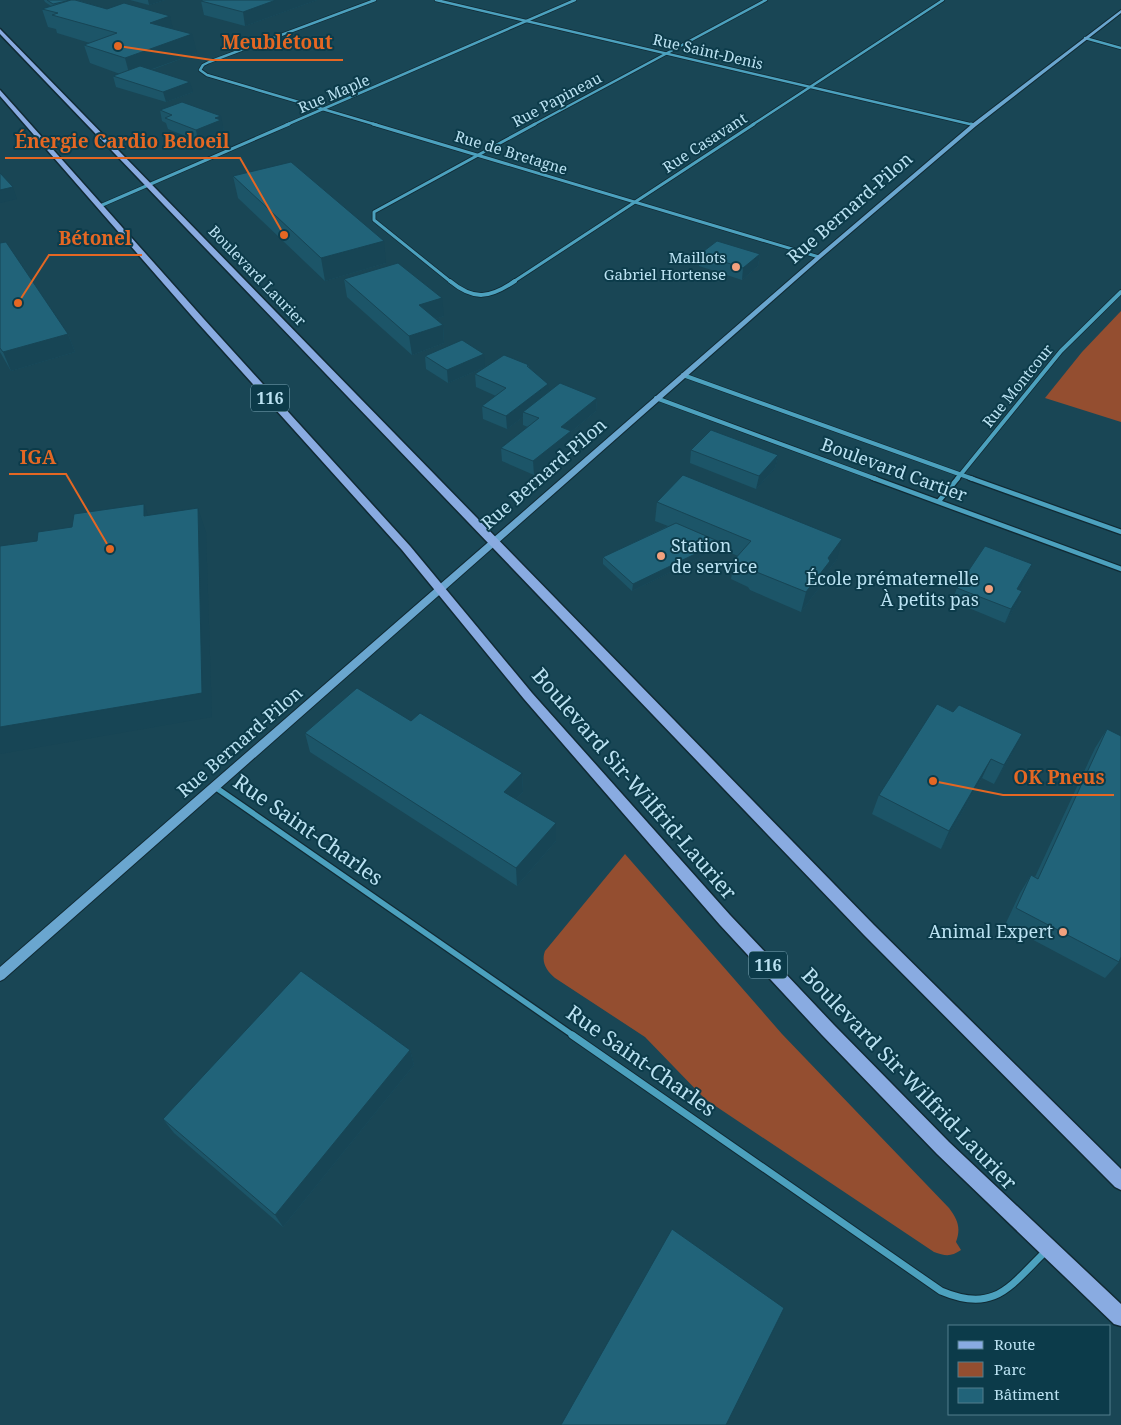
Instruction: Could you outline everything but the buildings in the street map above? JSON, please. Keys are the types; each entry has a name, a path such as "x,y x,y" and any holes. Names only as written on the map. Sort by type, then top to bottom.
{"main road":[{"name":"Rue Bernard-Pilon","path":"0,975 819,257 974,125 1121,11"},
{"name":"Boulevard Laurier","path":"0,30 494,541"},
{"name":"116","path":"0,92 441,589"},
{"path":"494,541 869,930 1121,1181"},
{"name":"Boulevard Sir-Wilfrid-Laurier","path":"441,589 528,696 725,920 876,1080 1048,1250 1121,1318"}],"street":[{"name":"Rue de Bretagne","path":"375,0 209,62 201,68 201,71 207,75 819,257"},
{"name":"Rue Saint-Denis","path":"436,0 974,125"},
{"name":"Rue Maple","path":"100,206 151,186 575,0"},
{"name":"Rue Papineau","path":"476,295 466,293 455,286 376,222 373,217 374,212 766,0"},
{"name":"Rue Casavant","path":"476,295 502,290 943,0"},
{"path":"1085,38 1121,48"},
{"name":"Rue Montcour","path":"939,501 1061,351 1121,292"},
{"name":"Boulevard Cartier","path":"683,376 1121,532"},
{"name":"Boulevard Cartier","path":"656,398 1121,569"},
{"name":"Rue Saint-Charles","path":"215,787 941,1292 964,1302 986,1301 1002,1292 1048,1250"}],"green space":[{"path":"1121,311 1121,422 1045,398 1082,352"},
{"path":"625,854 782,1034 949,1208 958,1224 956,1242 961,1250 948,1255 934,1252 705,1099 645,1037 555,978 549,972 544,962 545,951"}],"place":[{"name":"Meublétout","path":"118,46"},
{"name":"Énergie Cardio Beloeil","path":"284,235"},
{"name":"Maillots Gabriel Hortense","path":"736,267"},
{"name":"Bétonel","path":"18,303"},
{"name":"IGA","path":"110,549"},
{"name":"Station de service","path":"661,556"},
{"name":"École prématernelle À petits pas","path":"989,589"},
{"name":"OK Pneus","path":"933,781"},
{"name":"Animal Expert","path":"1063,932"}]}
